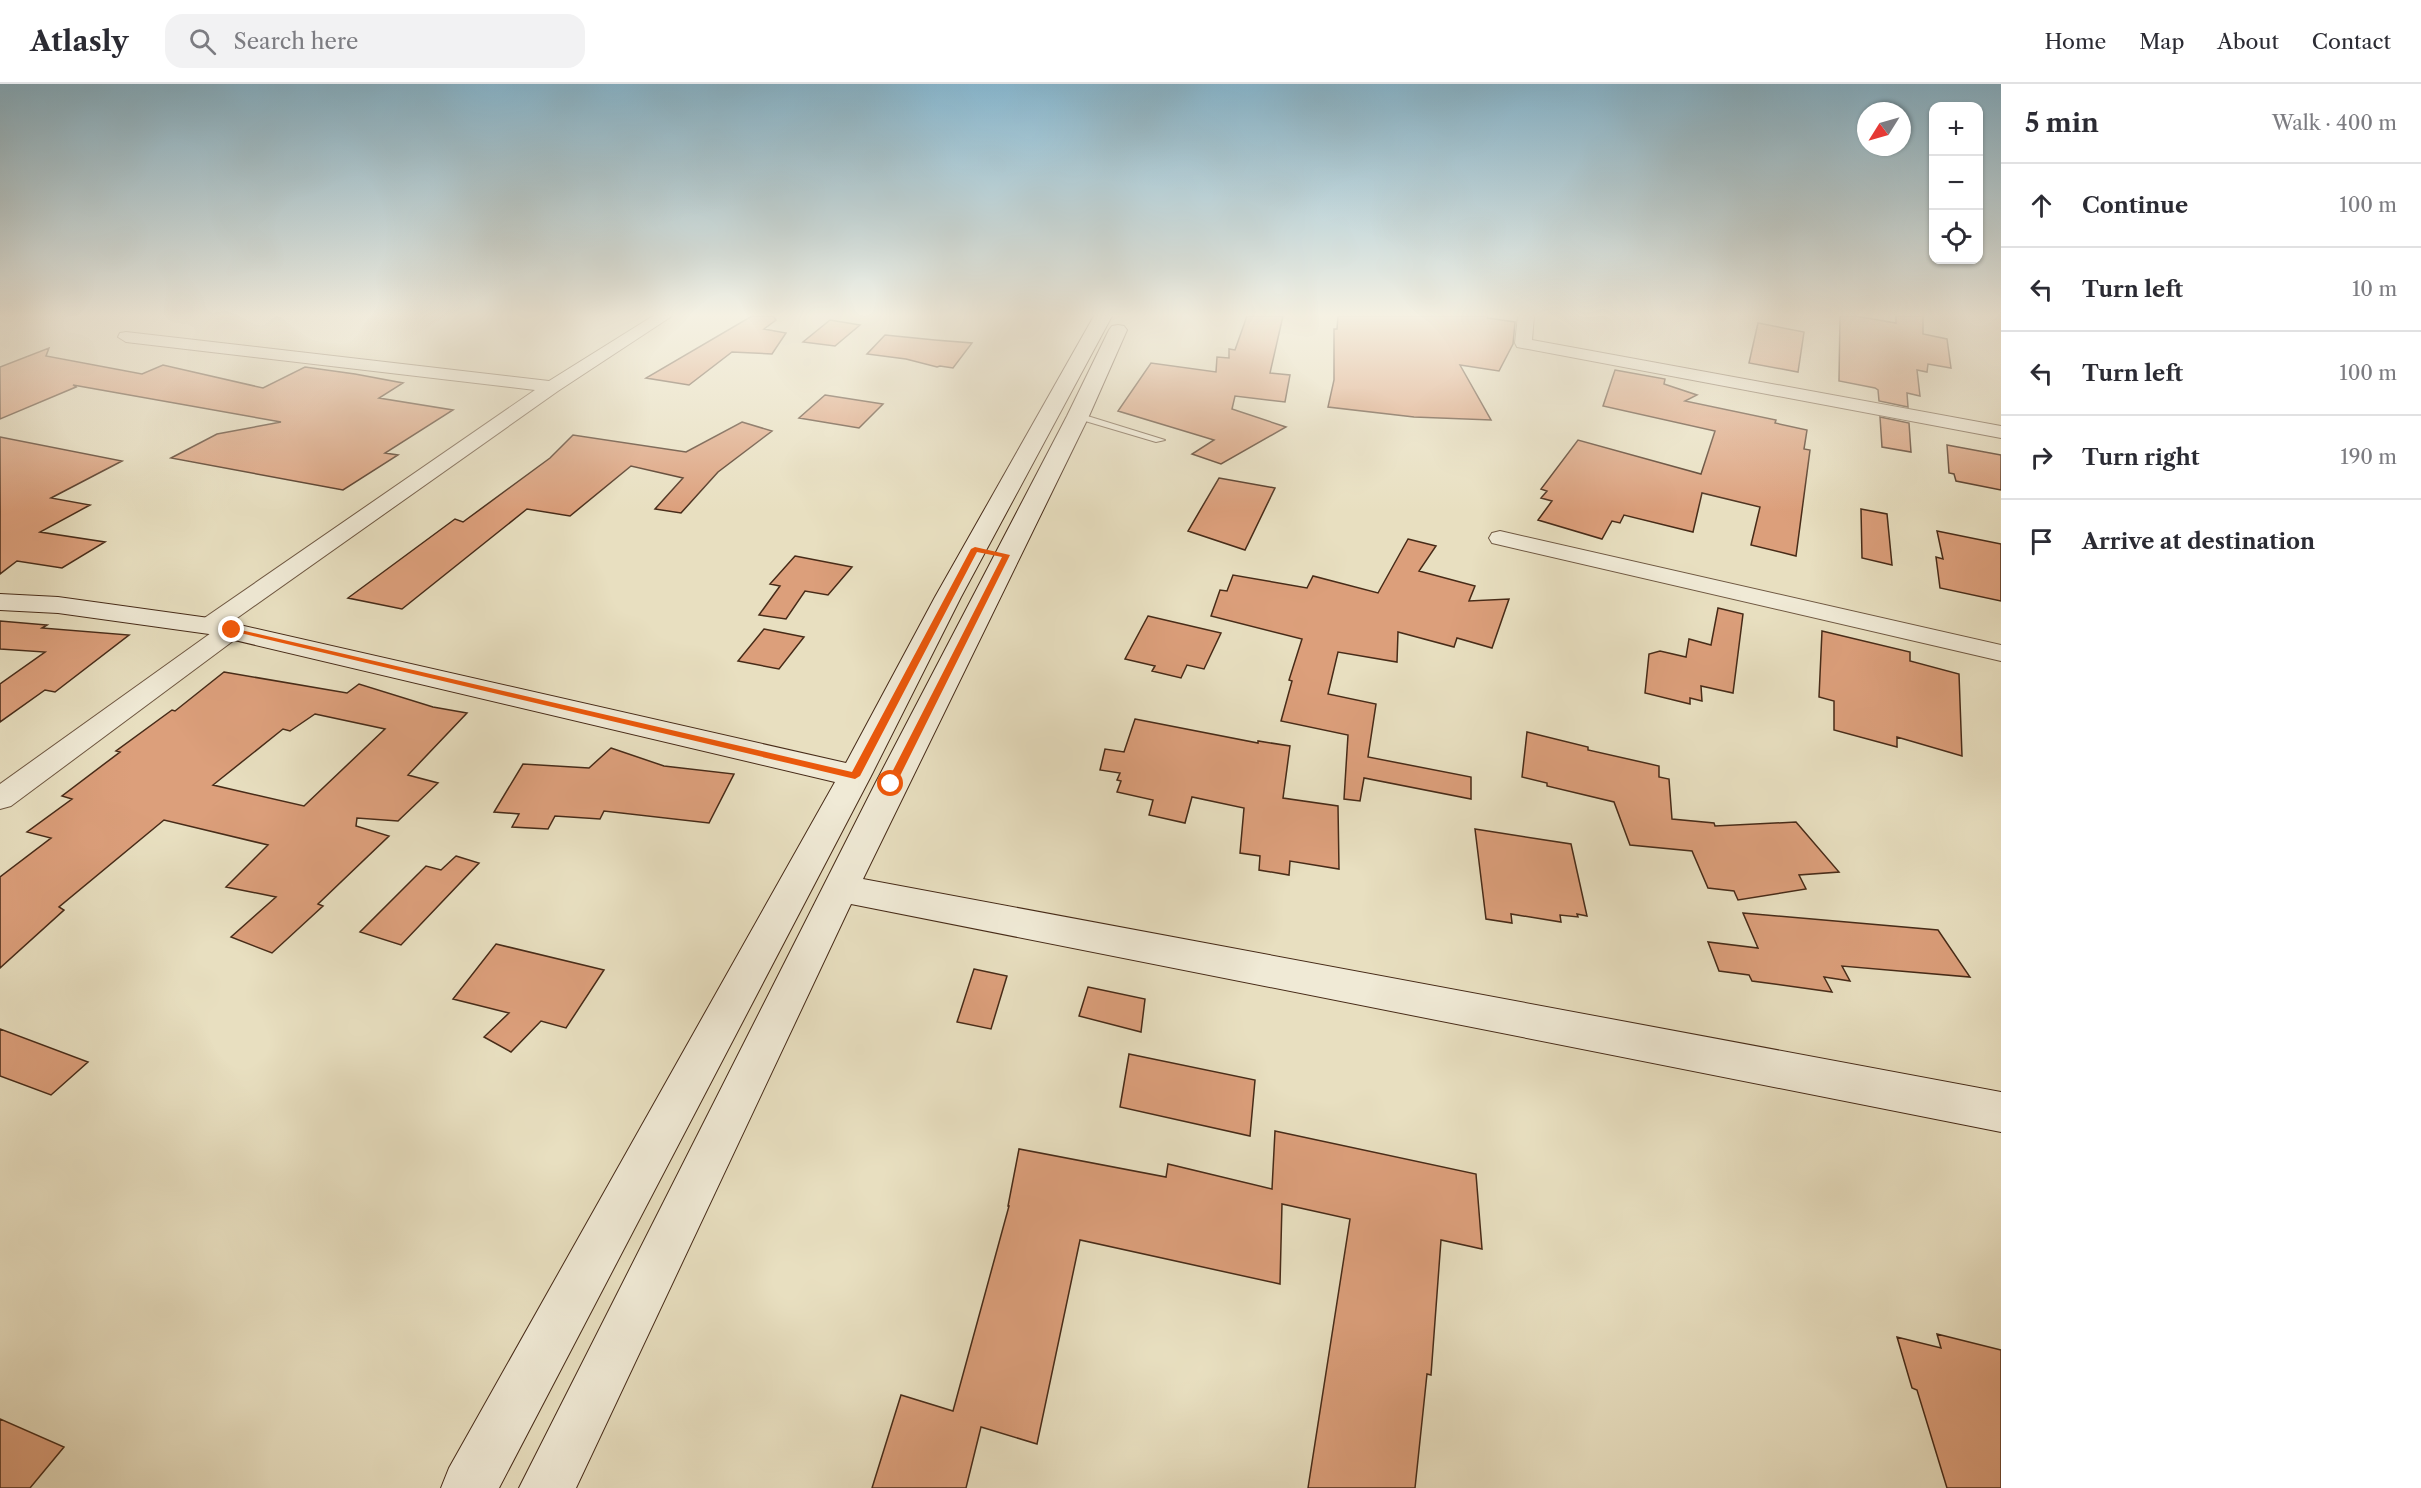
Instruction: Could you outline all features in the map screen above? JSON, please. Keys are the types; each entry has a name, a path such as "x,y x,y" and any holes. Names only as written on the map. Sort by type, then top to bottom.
{"street":[{"path":"505,382 552,387"},
{"path":"0,799 220,628 561,382"},
{"path":"547,1488 841,888 991,552 1071,382"},
{"path":"469,1488 855,776 991,552 1078,416 1094,382"},
{"path":"1730,382 2001,432"},
{"path":"1500,538 2001,653"},
{"path":"0,602 58,605 220,628 855,776"},
{"path":"841,888 2001,1112"}],"lane":[{"path":"1078,416 1160,440"}],"building":[{"path":"0,382 235,382 263,388 276,382 395,382 403,383 379,398 453,410 385,453 398,455 343,490 171,458 217,434 281,422 73,385 76,387 0,419"},
{"path":"668,382 694,382 689,385"},
{"path":"1138,382 1289,382 1285,402 1235,396 1232,409 1286,427 1221,464 1192,454 1214,440 1118,411"},
{"path":"1334,382 1469,382 1491,420 1414,417 1328,407"},
{"path":"1611,382 1664,382 1664,384 1697,395 1685,401 1776,420 1775,423 1807,430 1804,449 1810,450 1796,556 1751,545 1760,507 1702,493 1693,532 1624,515 1620,523 1612,521 1602,539 1538,520 1552,501 1541,498 1547,491 1541,489 1578,440 1701,474 1715,431 1603,406"},
{"path":"1842,382 1918,382 1920,396 1907,393 1908,407 1879,401 1878,390"},
{"path":"825,395 883,404 859,428 799,418"},
{"path":"1880,417 1909,423 1911,452 1882,447"},
{"path":"742,422 772,431 718,472 681,513 655,509 683,478 631,466 570,516 527,509 402,609 348,598 455,519 463,522 550,458 573,435 686,452"},
{"path":"0,437 122,461 51,498 90,505 40,532 105,542 62,568 17,561 0,574"},
{"path":"1947,445 2001,455 2001,490 1956,481 1954,474 1949,473"},
{"path":"1219,478 1275,488 1245,550 1188,531"},
{"path":"1861,509 1887,514 1892,565 1862,558"},
{"path":"1937,531 2001,544 2001,601 1940,588 1936,557 1943,559"},
{"path":"1408,539 1436,546 1419,571 1475,586 1469,601 1509,599 1492,648 1457,638 1454,647 1398,632 1397,662 1338,652 1328,694 1376,704 1368,757 1471,777 1471,799 1364,778 1360,801 1344,799 1348,735 1281,721 1292,681 1289,680 1302,639 1211,616 1220,590 1227,591 1233,575 1307,588 1313,576 1378,593"},
{"path":"795,556 852,567 828,595 805,591 786,619 759,615 780,586 770,584"},
{"path":"1718,608 1743,614 1733,693 1701,686 1702,701 1690,698 1690,704 1645,693 1649,654 1660,651 1686,657 1689,639 1711,645"},
{"path":"1148,616 1221,633 1204,669 1187,665 1181,678 1152,671 1155,666 1125,659"},
{"path":"0,621 47,625 42,628 129,635 55,692 45,690 0,722 0,684 45,652 0,649"},
{"path":"764,629 804,637 779,669 738,661"},
{"path":"1822,631 1910,652 1910,661 1959,674 1962,756 1897,737 1897,747 1834,730 1834,701 1819,697"},
{"path":"224,672 347,693 359,684 433,707 467,713 408,775 438,783 398,821 357,818 356,826 389,836 318,904 323,906 272,953 231,937 276,897 226,887 268,845 164,820 59,907 64,910 0,968 0,877 51,838 27,832 72,799 62,796 120,752 116,751 172,710 175,711","holes":["315,714 385,729 304,806 213,785 283,729 290,731"]},
{"path":"1135,719 1258,743 1258,741 1290,746 1283,798 1338,806 1339,869 1290,861 1289,875 1259,870 1260,856 1240,853 1244,808 1192,797 1185,823 1149,815 1153,800 1117,792 1121,781 1117,780 1120,773 1100,770 1105,749 1124,752"},
{"path":"1527,732 1588,747 1588,750 1659,766 1659,777 1669,779 1672,819 1714,823 1715,826 1796,822 1839,872 1799,875 1806,889 1738,900 1734,891 1708,888 1692,851 1630,845 1614,802 1547,786 1547,783 1522,777"},
{"path":"611,748 664,766 734,774 709,823 604,811 600,819 555,816 548,829 512,827 519,814 494,812 523,764 589,768"},
{"path":"1475,829 1571,844 1587,916 1560,915 1561,922 1511,914 1512,923 1486,919"},
{"path":"456,856 479,863 401,945 360,932 426,866 441,870"},
{"path":"1743,913 1938,930 1970,977 1842,966 1850,981 1824,977 1832,992 1752,981 1749,975 1719,971 1708,942 1758,948"},
{"path":"496,944 604,970 566,1028 541,1021 511,1052 484,1037 509,1013 453,999"},
{"path":"974,969 1007,976 991,1029 957,1022"},
{"path":"1088,987 1145,999 1141,1032 1079,1016"},
{"path":"0,1029 88,1062 51,1095 0,1076"},
{"path":"1129,1054 1255,1080 1250,1136 1120,1107"},
{"path":"1275,1131 1476,1174 1482,1249 1441,1240 1431,1375 1427,1374 1415,1488 1308,1488 1350,1219 1282,1204 1280,1284 1080,1240 1037,1444 981,1427 966,1488 872,1488 901,1395 953,1411 1009,1206 1019,1149 1166,1177 1168,1164 1272,1189"},
{"path":"1937,1334 2001,1350 2001,1488 1947,1488 1917,1390 1912,1388 1897,1337 1941,1348"},
{"path":"0,1419 64,1447 30,1488 0,1488"}],"route":[{"path":"232,630 855,776 975,549 1006,555 891,784"}]}
